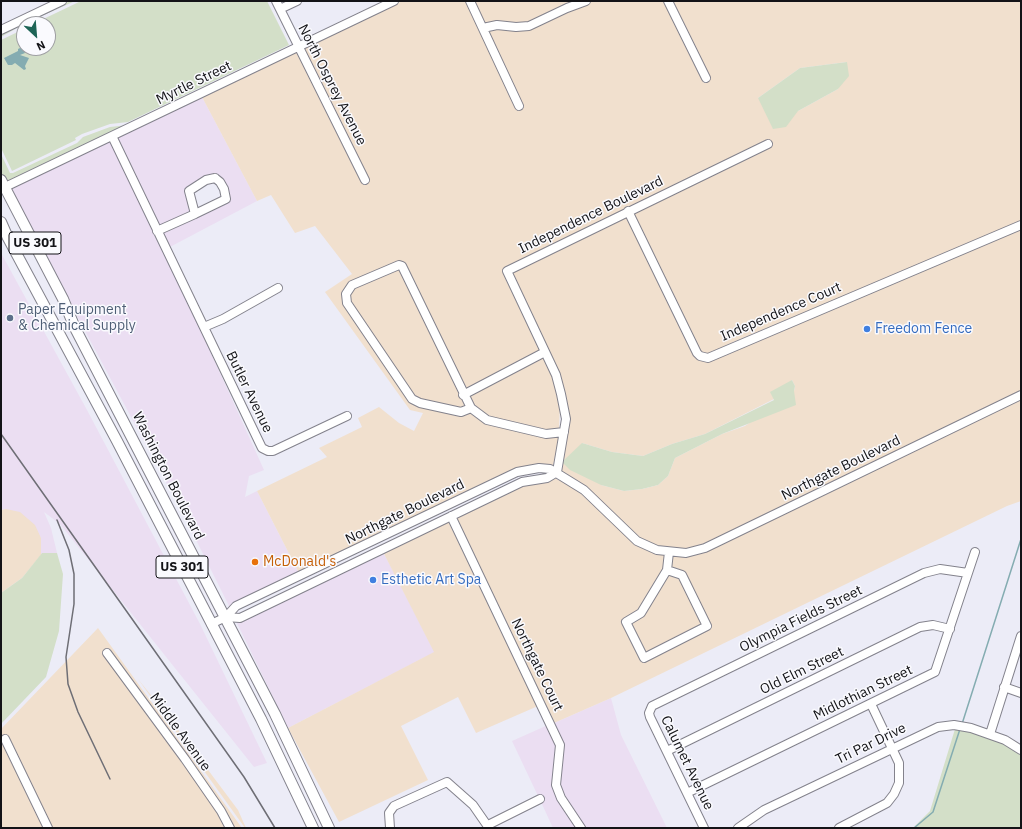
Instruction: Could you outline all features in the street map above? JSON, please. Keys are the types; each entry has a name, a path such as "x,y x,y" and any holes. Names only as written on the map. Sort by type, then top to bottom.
{"main road":[{"name":"Washington Boulevard","path":"2,187 63,299 75,328 226,617 330,828"},
{"name":"Washington Boulevard","path":"1,222 261,719 312,828"}],"street":[{"path":"1,30 62,1"},
{"name":"North Osprey Avenue","path":"276,1 365,180"},
{"path":"280,9 297,1"},
{"name":"Myrtle Street","path":"2,187 394,1"},
{"path":"470,1 519,106"},
{"path":"483,28 497,25 516,28 529,26 567,8 586,1"},
{"path":"668,1 706,78"},
{"name":"Butler Avenue","path":"112,136 264,450 273,451 347,416"},
{"name":"Independence Boulevard","path":"557,472 566,418 561,394 556,375 506,271 768,144"},
{"path":"157,231 195,214 226,199 224,189 218,179 212,178 206,180 189,191 195,214"},
{"name":"Independence Court","path":"628,211 697,353 700,356 708,358 1021,225"},
{"path":"471,408 461,412 420,404 412,399 347,303 346,294 352,285 399,265 402,266 463,395 471,408 487,420 546,434 564,432"},
{"path":"204,327 223,319 278,288"},
{"path":"463,395 545,352"},
{"name":"Northgate Boulevard","path":"211,624 226,617 236,606 516,472 539,468 550,469 557,472 584,490 637,541 654,549 686,553 705,548 1021,395"},
{"name":"Northgate Boulevard","path":"226,617 240,618 522,482 547,478 557,472"},
{"name":"Northgate Court","path":"451,516 560,745 556,785 561,798 581,828"},
{"path":"667,570 682,575 707,626 644,658 626,622 640,614 667,570 669,552"},
{"name":"Midlothian Street","path":"687,793 935,672 975,552"},
{"name":"Olympia Fields Street","path":"650,709 655,703 924,573 946,569 968,573"},
{"name":"Old Elm Street","path":"667,751 920,628 933,625 950,629"},
{"path":"990,734 1020,640"},
{"name":"Middle Avenue","path":"107,654 185,759 221,811 230,828"},
{"path":"1004,687 1021,693"},
{"path":"839,828 880,808 894,794 899,783 899,763 871,704"},
{"name":"Calumet Avenue","path":"650,709 650,717 704,828"},
{"name":"Tri Par Drive","path":"738,828 764,810 933,729 954,725 971,728 990,734 1021,750"},
{"path":"5,739 48,828"},
{"path":"390,828 389,814 394,806 447,782 473,805 488,827 540,799"}],"shaded area":[{"path":"402,1 467,1 518,111 523,108 474,1 665,1 704,83 710,80 671,1 1021,1 1021,222 710,353 701,353 633,213 772,146 769,140 505,268 505,278 541,351 464,390 404,265 343,292 410,401 471,412 481,421 545,437 558,437 558,442 552,471 524,471 301,577 257,491 327,457 319,448 362,427 358,418 379,407 399,423 414,431 423,413 410,410 325,292 352,274 315,226 295,233 271,195 257,201 202,97 297,51 364,185 369,182 303,48","holes":["847,62 838,89 798,111 758,98 800,68"]},
{"path":"202,97 257,201 168,248 161,233 229,200 230,195 227,188 219,176 204,177 195,182 185,192 191,212 158,227 116,138"},
{"path":"111,141 183,291 264,470 249,476 245,497 257,491 301,577 231,610 183,514 9,189"},
{"path":"627,216 699,359 1021,229 1021,391 704,544 685,549 657,547 638,538 558,473 566,404 510,272","holes":["792,380 795,386 794,391 745,426 722,434 675,458 668,476 658,485 624,491 601,485 582,443 612,452 643,456 672,444 705,434 774,399"]},
{"path":"1,253 87,410 200,624 267,763 254,767 60,524 44,512 51,528 57,553 42,553 41,555 41,538 6,509 1,510"},
{"path":"399,269 466,407 461,408 420,400 414,397 352,305 349,295 356,286"},
{"path":"544,357 553,376 560,404 559,431 546,430 488,417 474,407 467,396"},
{"path":"1021,399 1021,501 1007,506 611,698 554,723 450,512 515,481 554,478 576,488 635,544 653,553 666,555 666,566 638,611 625,619 641,659 709,629 684,573 679,569 672,567 672,556 687,556"},
{"path":"6,509 20,512 35,525 41,538 41,555 22,578 1,593 1,510"},
{"path":"445,515 538,706 476,733 458,697 401,726 428,780 339,822 288,728 434,652 380,546"},
{"path":"380,546 435,652 288,728 234,617"},
{"path":"668,574 680,577 703,624 645,654 630,624 643,615"},
{"path":"98,628 242,828 1,828 1,729"},
{"path":"138,679 238,810 246,828 245,828"},
{"path":"611,698 621,735 667,828 585,828 563,796 559,785 563,745 554,723"},
{"path":"548,725 557,746 553,784 578,828 553,828 541,802 544,800 541,795 538,796 512,741"}],"green space":[{"path":"70,1 75,1 42,16 39,16"},
{"path":"81,1 267,1 289,45 128,122 110,124 82,134 75,138 76,140 12,171 1,148 1,40 16,33 16,56 56,56 56,16 50,16"},
{"path":"16,27 16,29 1,37 1,34"},
{"path":"847,62 849,76 838,89 798,111 786,127 773,129 758,98 800,68"},
{"path":"128,125 6,183 1,174 1,154 10,173 13,173 77,143 83,137 110,127"},
{"path":"792,380 795,386 794,391 796,405 722,434 675,458 668,476 658,485 624,491 601,485 570,470 562,462 582,443 612,452 643,456 672,444 705,434 774,400 770,392"},
{"path":"42,553 57,553 63,574 59,631 46,677 1,724 1,593 22,578"},
{"path":"955,729 970,731 1004,743 1021,754 1021,828 913,828 930,811"}],"water":[{"path":"16,52 16,56 29,58 25,66 26,69 24,70 15,63 8,65 4,58"}],"waterway":[{"path":"962,724 1021,539"},
{"path":"914,828 933,812 960,729"}],"railway":[{"path":"1,434 244,777 275,828"},
{"path":"57,520 69,550 74,574 74,604 66,657 68,684 78,712 110,779"}],"place":[{"name":"Paper Equipment & Chemical Supply","path":"10,318"},
{"name":"Freedom Fence","path":"867,329"},
{"name":"McDonald's","path":"255,562"},
{"name":"Esthetic Art Spa","path":"373,580"}]}
